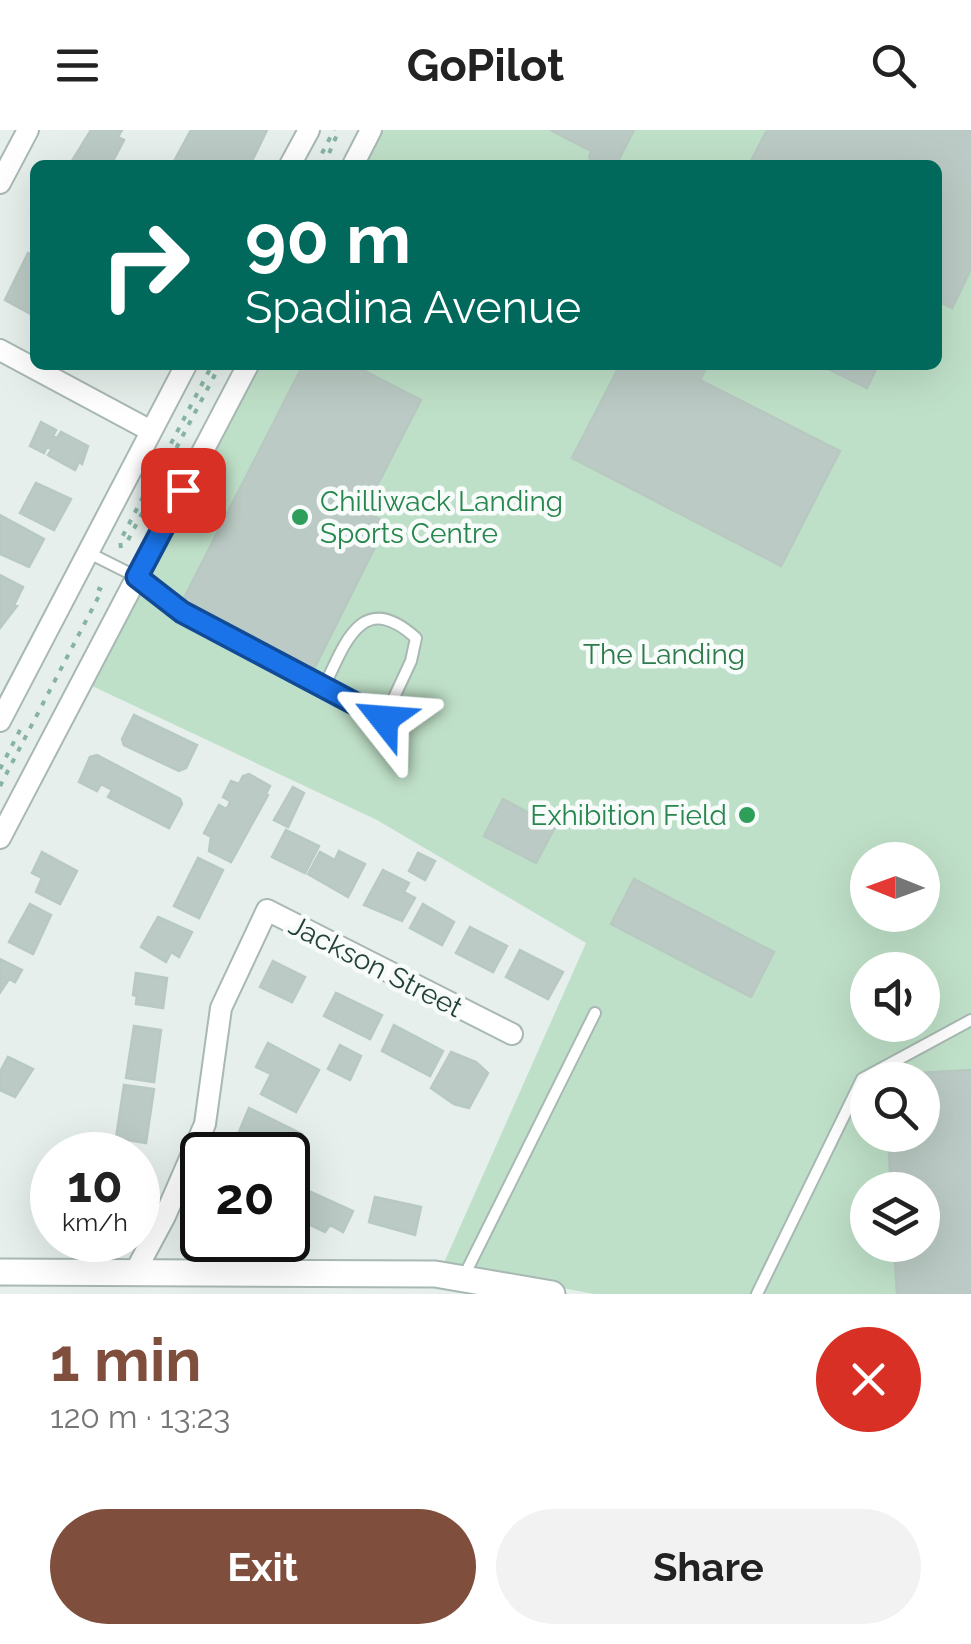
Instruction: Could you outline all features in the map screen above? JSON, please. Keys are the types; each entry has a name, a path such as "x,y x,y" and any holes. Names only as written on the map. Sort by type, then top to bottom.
{"street":[{"path":"0,183 28,130"},
{"path":"293,160 309,130"},
{"path":"356,160 372,130"},
{"path":"0,350 30,366"},
{"path":"37,370 151,432"},
{"path":"0,721 183,370"},
{"path":"0,838 245,370"},
{"name":"Jackson Street","path":"136,1272 205,1124 220,1008 266,910 512,1034"},
{"path":"0,1272 464,1277 552,1294"}],"lane":[{"path":"86,552 137,577 182,612 384,719 411,661 416,638 401,624 380,617 362,621 348,637 324,687"},
{"path":"464,1277 595,1012"},
{"path":"757,1294 862,1080 971,1020"}],"path":[{"path":"319,160 337,130"},
{"path":"327,160 340,134 337,130"},
{"path":"121,548 120,542 209,370"},
{"path":"128,540 217,370"},
{"path":"0,786 102,590 97,587 104,579"},
{"path":"0,769 86,602"}],"green space":[{"name":"The Landing","path":"379,130 971,130 971,1294 594,1294 443,1265 586,943 377,820 90,685 248,370 942,370 942,160 364,160"}],"building":[{"path":"91,130 122,130 118,137 124,140 113,160 72,160"},
{"path":"191,130 267,130 252,160 175,160"},
{"path":"550,130 634,130 619,160 593,160 589,158 591,151"},
{"path":"767,130 971,130 971,269 952,308 942,303 942,160 752,160"},
{"path":"28,253 30,313 5,300"},
{"name":"Chilliwack Landing Sports Centre","path":"300,370 363,370 421,400 364,511 387,523 314,669 183,600"},
{"path":"617,370 705,370 700,380 840,451 781,566 572,458"},
{"path":"830,370 876,370 867,388"},
{"path":"41,422 56,430 53,436 57,438 61,432 88,446 82,464 79,462 75,470 48,455 52,449 47,447 44,453 30,446"},
{"path":"36,483 71,499 54,530 20,513"},
{"path":"0,515 44,539 29,567 0,554"},
{"path":"0,575 23,587 14,605 17,606 0,628"},
{"path":"134,715 197,745 186,768 179,771 124,745 122,739"},
{"path":"97,755 180,799 182,804 169,828 108,797 112,790 101,784 97,791 79,782 90,757"},
{"path":"249,774 270,786 231,862 209,851 211,837 204,833 219,805 226,809 229,805 230,801 223,797 231,781 239,784"},
{"path":"293,787 304,793 288,827 274,820"},
{"path":"503,799 555,827 536,863 484,836"},
{"path":"286,830 319,846 305,873 272,857"},
{"path":"339,851 365,864 348,897 308,874 320,852 335,860"},
{"path":"42,852 77,871 60,904 36,892 42,878 32,873"},
{"path":"418,853 435,861 425,880 409,871"},
{"path":"198,858 223,870 199,918 174,906"},
{"path":"383,870 409,883 404,892 415,898 402,921 364,905"},
{"path":"634,879 774,952 751,997 611,924"},
{"path":"30,904 51,915 33,954 9,942"},
{"path":"423,904 454,922 442,945 410,928"},
{"path":"158,917 192,932 179,957 171,952 166,962 141,947"},
{"path":"470,927 507,946 493,972 456,953"},
{"path":"520,950 563,972 548,999 506,977"},
{"path":"0,959 22,970 15,982 9,979 1,991"},
{"path":"273,961 305,977 292,1002 260,987"},
{"path":"136,973 167,978 163,1008 136,1004"},
{"path":"336,993 382,1015 370,1039 324,1016"},
{"path":"394,1025 443,1051 430,1076 382,1051"},
{"path":"134,1026 161,1030 154,1082 126,1078"},
{"path":"268,1043 319,1070 296,1112 261,1094 271,1074 256,1067"},
{"path":"340,1045 361,1056 350,1080 328,1069"},
{"path":"451,1052 476,1062 488,1073 469,1108 454,1104 431,1088"},
{"path":"8,1057 33,1069 15,1097 0,1090 0,1072"},
{"path":"971,1070 971,1294 897,1294 895,1262 940,1262 940,1172 890,1172 889,1152 940,1152 940,1072"},
{"path":"124,1085 154,1089 148,1132 117,1132"},
{"path":"249,1108 298,1132 239,1132"},
{"path":"310,1192 353,1211 343,1232 330,1225 325,1232 310,1225"},
{"path":"375,1197 421,1207 415,1235 369,1222"}],"place":[{"name":"Chilliwack Landing Sports Centre","path":"300,517"},
{"name":"Exhibition Field","path":"747,815"}],"route":[{"path":"183,490 137,577 182,612 384,719"}]}
